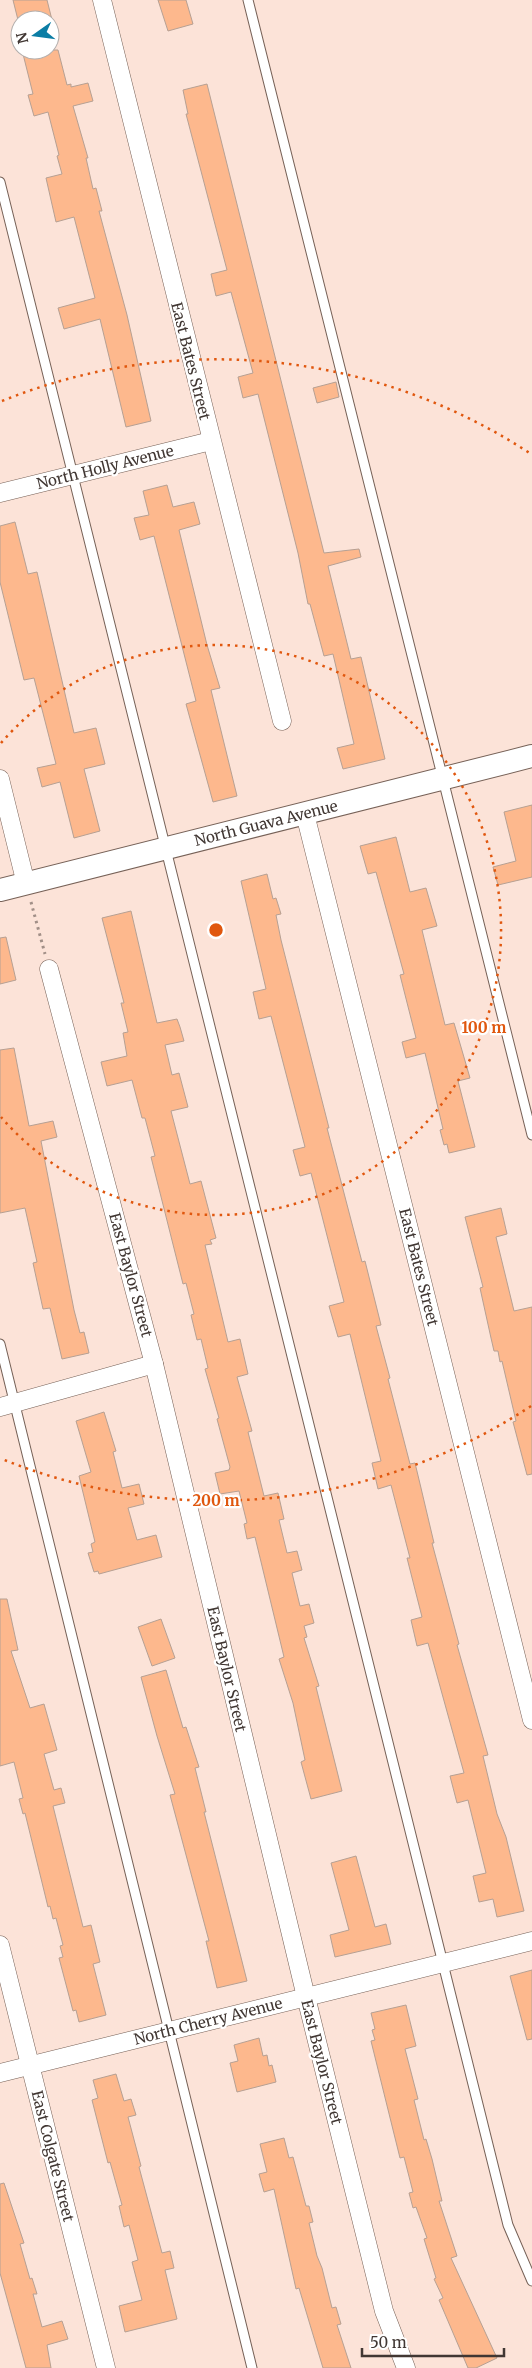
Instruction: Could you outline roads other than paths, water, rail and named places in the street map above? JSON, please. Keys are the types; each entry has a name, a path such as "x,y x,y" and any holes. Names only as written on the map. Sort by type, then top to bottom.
{"street":[{"name":"East Bates Street","path":"102,0 282,721"},
{"name":"North Holly Avenue","path":"0,493 211,441"},
{"name":"North Guava Avenue","path":"0,890 532,756"},
{"path":"0,779 26,884"},
{"name":"East Bates Street","path":"305,814 532,1720"},
{"name":"East Baylor Street","path":"49,969 154,1364 306,1997 384,2311 406,2368"},
{"path":"8,1405 154,1364"},
{"name":"North Cherry Avenue","path":"0,2073 532,1941"},
{"name":"East Colgate Street","path":"0,1945 106,2368"}],"lane":[{"path":"248,0 532,1135"},
{"path":"0,182 508,2225 532,2281"},
{"path":"0,1344 8,1405 252,2368"}]}
